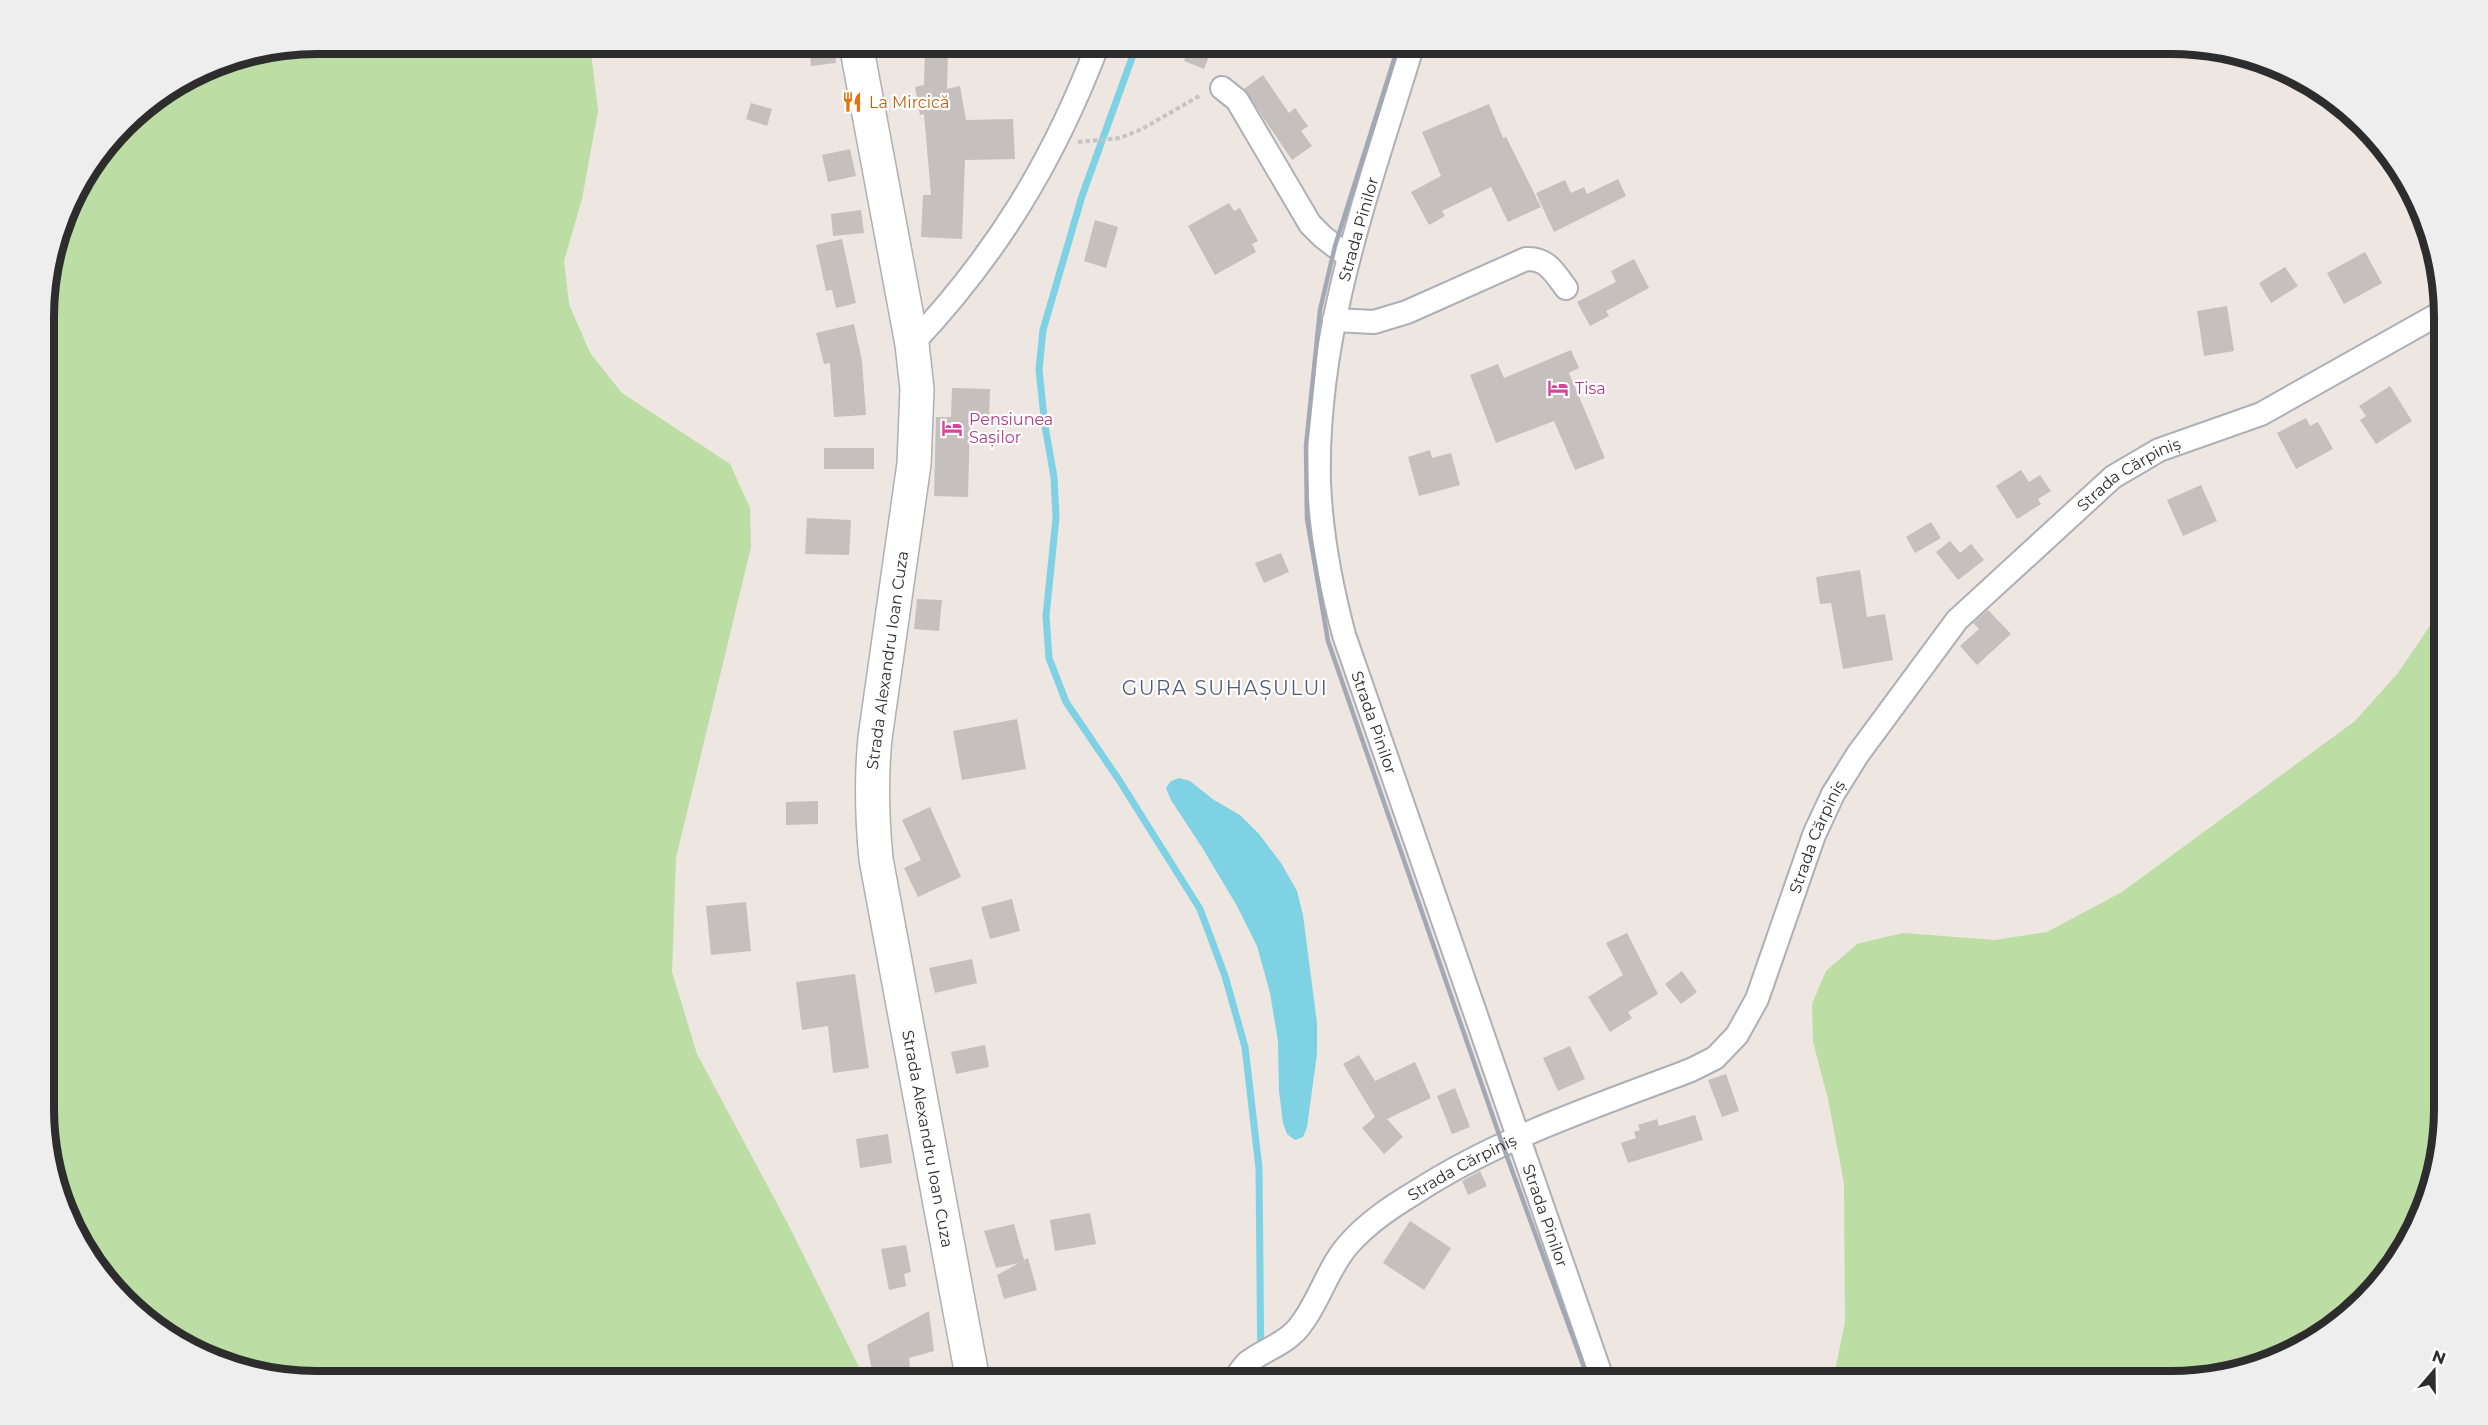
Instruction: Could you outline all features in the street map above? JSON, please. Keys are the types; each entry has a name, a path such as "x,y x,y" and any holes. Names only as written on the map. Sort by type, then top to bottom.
{"main road":[{"name":"Strada Alexandru Ioan Cuza","path":"858,54 912,344 917,389 915,465 875,738 872,818 876,859 971,1371"}],"street":[{"path":"912,344 947,307 995,244 1028,191 1058,135 1094,54"},
{"name":"Strada Pinilor","path":"1410,54 1349,257 1334,320 1323,404 1319,483 1334,595 1344,635 1516,1137 1599,1371"},
{"path":"1222,88 1242,108 1310,224 1349,257"},
{"path":"1334,320 1374,322 1407,312 1526,259 1537,259 1548,264 1566,288"},
{"name":"Strada Cărpiniș","path":"1243,1371 1303,1323 1335,1264 1346,1247 1365,1226 1454,1167 1516,1137 1691,1070 1714,1058 1737,1035 1758,999 1814,836 1833,794 1858,754 1957,620 2113,477 2159,450 2261,414 2434,317"}],"path":[{"path":"1075,143 1120,138 1142,129 1203,94 1222,88"}],"green space":[{"path":"591,54 598,111 582,199 564,261 569,304 590,353 622,393 730,464 750,508 751,547 676,858 672,972 697,1054 789,1226 861,1371 317,1371 266,1366 233,1357 201,1344 157,1317 131,1294 108,1268 81,1224 68,1192 59,1159 54,1108 54,317 56,283 63,249 74,217 89,186 108,157 131,131 157,108 201,81 249,63 283,56"},
{"path":"2434,620 2434,1108 2432,1142 2425,1176 2414,1208 2399,1239 2380,1268 2357,1294 2317,1327 2271,1351 2222,1366 2171,1371 1835,1371 1845,1322 1844,1183 1828,1099 1813,1042 1812,1004 1826,971 1857,944 1903,933 1995,940 2047,932 2122,892 2355,721 2398,673"}],"water":[{"path":"1179,778 1190,781 1214,800 1240,815 1259,834 1281,863 1297,891 1303,915 1317,1023 1317,1054 1307,1127 1303,1137 1295,1140 1287,1134 1283,1123 1279,1091 1278,1041 1270,993 1257,946 1237,906 1171,800 1166,788 1171,781"}],"building":[{"path":"810,54 835,54 836,63 811,66"},
{"path":"925,54 948,54 947,89 960,86 966,120 1013,119 1015,159 965,160 962,239 921,237 923,195 931,195 924,114 920,115 915,87 924,85"},
{"path":"1187,54 1210,54 1204,69 1184,61"},
{"path":"1263,75 1289,113 1295,108 1308,126 1301,131 1312,146 1292,160 1244,89"},
{"path":"751,103 772,109 767,126 746,119"},
{"path":"1489,104 1503,138 1506,137 1541,207 1508,222 1491,187 1442,211 1445,216 1429,225 1411,192 1441,176 1422,132"},
{"path":"850,149 856,176 828,182 822,155"},
{"path":"1618,179 1626,196 1554,232 1536,193 1565,180 1571,193 1584,187 1587,194"},
{"path":"1229,203 1234,211 1240,208 1258,241 1252,244 1256,252 1215,275 1188,226"},
{"path":"861,210 864,233 833,236 831,214"},
{"path":"1095,220 1118,227 1106,268 1084,261"},
{"path":"842,239 856,303 836,308 832,290 826,291 816,245"},
{"path":"2365,252 2382,283 2344,304 2327,273"},
{"path":"1634,259 1649,288 1606,311 1609,316 1590,326 1577,302 1616,282 1611,271"},
{"path":"2285,267 2298,286 2271,303 2259,283"},
{"path":"2227,306 2234,351 2204,356 2197,311"},
{"path":"854,324 862,361 866,415 834,417 830,363 824,364 816,333"},
{"path":"1571,350 1579,368 1569,373 1605,458 1575,470 1554,421 1496,443 1470,375 1498,364 1504,378"},
{"path":"2390,386 2412,421 2376,444 2360,420 2366,416 2359,406"},
{"path":"952,388 990,389 989,418 970,417 968,497 934,496 936,417 951,417"},
{"path":"2306,418 2310,426 2318,422 2333,449 2296,469 2277,433"},
{"path":"824,448 874,448 874,469 824,469"},
{"path":"1430,450 1432,458 1451,453 1460,485 1419,496 1408,457"},
{"path":"2021,470 2029,482 2040,475 2051,491 2038,499 2041,504 2017,519 1996,486"},
{"path":"2201,485 2217,521 2183,536 2167,500"},
{"path":"807,518 851,520 849,555 805,554"},
{"path":"1931,522 1941,538 1915,553 1906,537"},
{"path":"1950,541 1960,553 1971,544 1984,560 1958,580 1936,552"},
{"path":"1281,553 1289,572 1264,583 1255,563"},
{"path":"1860,570 1867,617 1885,614 1893,660 1843,669 1831,603 1820,604 1816,577"},
{"path":"917,599 942,600 939,631 914,629"},
{"path":"1988,610 2011,634 1977,665 1960,646 1979,629 1973,623"},
{"path":"1017,719 1026,769 962,780 953,731"},
{"path":"818,801 818,824 786,825 786,802"},
{"path":"930,807 961,877 918,897 904,868 921,860 902,820"},
{"path":"1012,899 1020,931 990,939 981,907"},
{"path":"746,902 751,951 711,955 706,906"},
{"path":"1627,933 1658,994 1628,1012 1632,1018 1610,1032 1588,997 1623,975 1606,943"},
{"path":"972,959 977,983 935,993 929,968"},
{"path":"1682,971 1697,992 1681,1004 1665,984"},
{"path":"855,974 869,1068 833,1073 828,1026 802,1030 796,982"},
{"path":"985,1045 989,1067 956,1074 951,1052"},
{"path":"1570,1046 1585,1079 1558,1091 1543,1058"},
{"path":"1359,1055 1375,1081 1415,1062 1431,1098 1387,1119 1403,1137 1384,1154 1362,1128 1375,1117 1343,1064"},
{"path":"1726,1074 1739,1111 1722,1117 1708,1080"},
{"path":"1455,1088 1470,1127 1452,1134 1437,1096"},
{"path":"1695,1115 1703,1140 1628,1163 1621,1143 1636,1138 1634,1132 1640,1130 1638,1125 1657,1119 1659,1126"},
{"path":"888,1134 892,1163 860,1168 856,1139"},
{"path":"1480,1171 1487,1186 1468,1195 1462,1181"},
{"path":"1090,1213 1096,1244 1055,1251 1050,1220"},
{"path":"1410,1221 1451,1248 1424,1290 1383,1263"},
{"path":"1014,1224 1024,1260 1028,1258 1037,1290 1004,1299 997,1275 1019,1263 996,1268 984,1231"},
{"path":"906,1245 911,1272 904,1274 906,1286 889,1290 881,1249"},
{"path":"929,1311 934,1351 909,1358 910,1371 872,1371 867,1345"}],"waterway":[{"path":"1133,54 1082,196 1043,330 1039,370 1045,426 1054,477 1056,518 1046,616 1049,658 1066,702 1119,780 1200,909 1225,976 1245,1047 1259,1168 1261,1371"}],"railway":[{"path":"1396,54 1335,246 1320,310 1306,446 1307,519 1328,641 1502,1143 1585,1371"}],"place":[{"name":"La Mircică","path":"852,102"},
{"name":"Tisa","path":"1558,388"},
{"name":"Pensiunea Sașilor","path":"952,428"}],"district":[{"name":"GURA SUHAȘULUI","path":"1225,688"}]}
